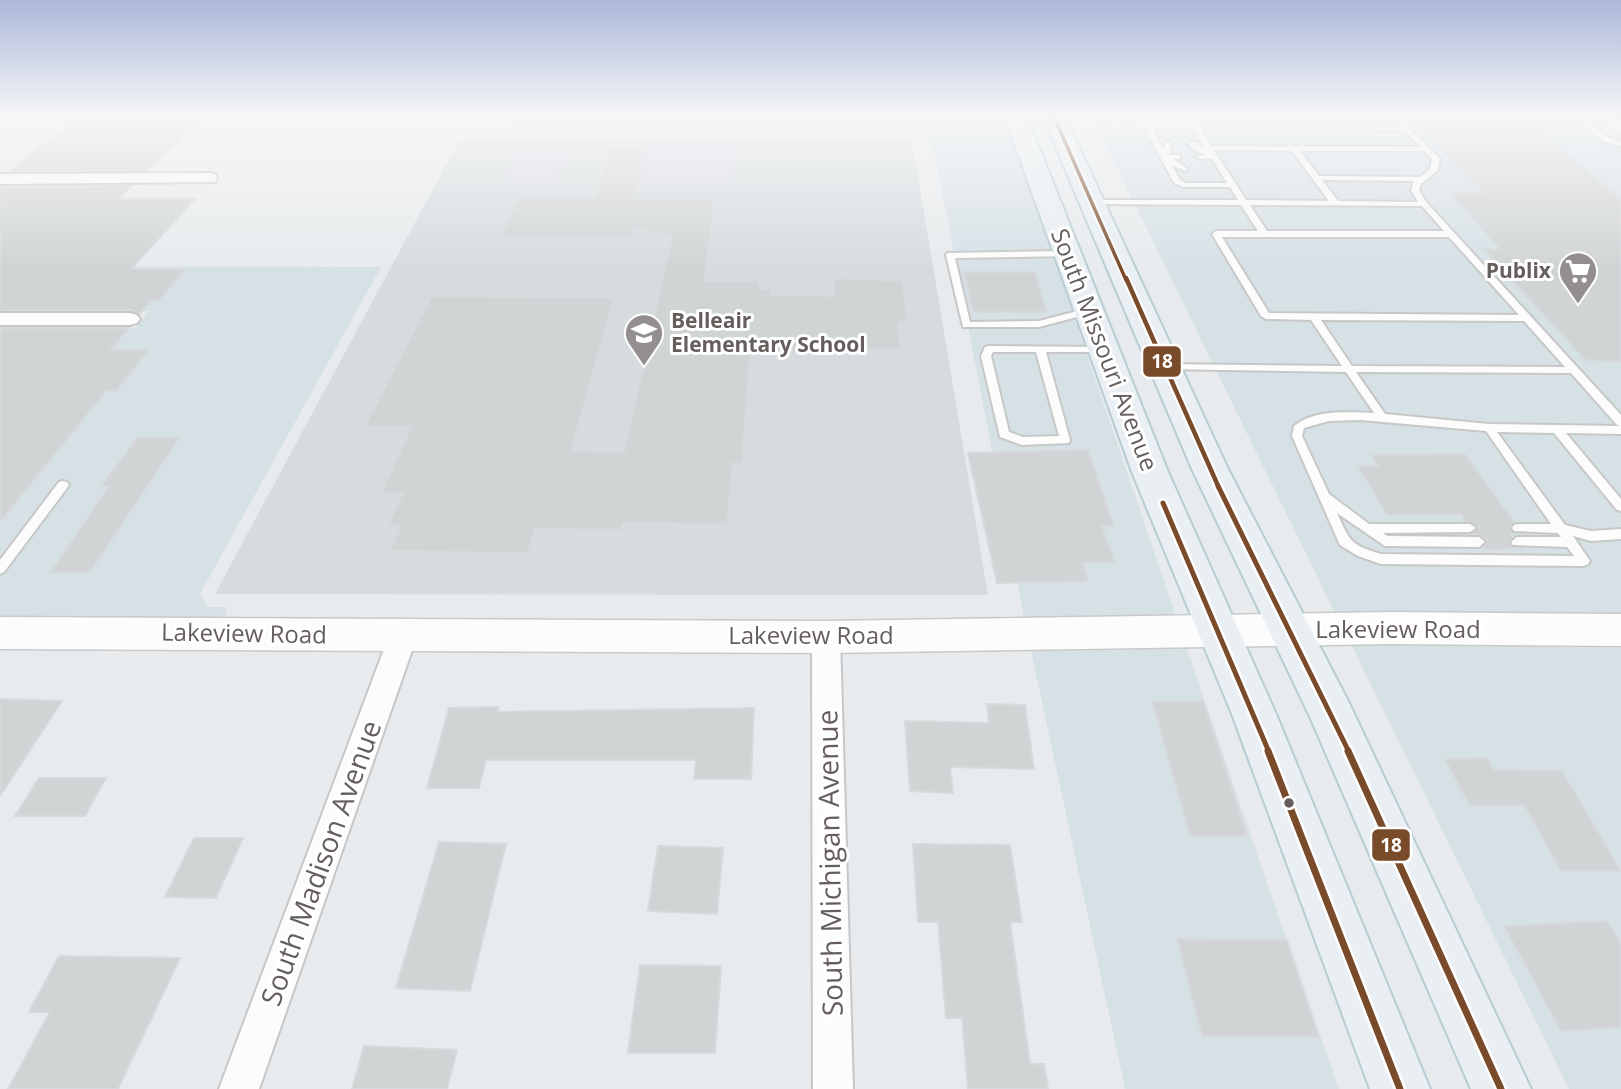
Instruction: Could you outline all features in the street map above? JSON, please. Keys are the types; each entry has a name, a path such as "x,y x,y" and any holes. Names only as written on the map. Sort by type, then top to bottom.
{"main road":[{"name":"South Missouri Avenue","path":"1035,168 1150,472 1254,714 1400,1089"},
{"name":"South Missouri Avenue","path":"1076,168 1210,468 1333,717 1501,1089"}],"street":[{"path":"0,179 209,178"},
{"path":"0,319 130,319"},
{"name":"Lakeview Road","path":"0,633 826,637 1390,628 1621,631"},
{"name":"South Madison Avenue","path":"239,1089 403,636"},
{"name":"South Michigan Avenue","path":"826,637 833,1089"}],"lane":[{"path":"1170,168 1177,181 1184,185 1232,185"},
{"path":"1221,168 1264,234"},
{"path":"1309,168 1335,203"},
{"path":"1434,168 1417,183 1415,191 1424,204 1621,422"},
{"path":"1316,178 1423,179"},
{"path":"1091,202 1424,204"},
{"path":"1452,234 1216,234 1266,316 1528,318"},
{"path":"1068,254 950,254 966,325 1039,324 1089,312"},
{"path":"1314,317 1381,417"},
{"path":"1040,348 1065,440 1022,441 1004,434 986,356 989,348 1040,348 1103,349"},
{"path":"1164,367 1574,370"},
{"path":"1489,428 1584,561 1381,559 1362,553 1344,541 1297,436 1299,426 1332,416 1381,417 1489,428 1621,429"},
{"path":"1558,429 1621,507"},
{"path":"0,569 62,485"},
{"path":"1323,496 1385,541 1479,542"},
{"path":"1367,528 1470,528"},
{"path":"1518,528 1561,528 1591,536 1621,534"},
{"path":"1517,542 1570,542"}],"shaded area":[{"name":"Belleair Elementary School","path":"444,168 917,168 988,595 215,594"},
{"path":"513,168 562,168 557,180 507,180"},
{"path":"642,168 732,168 730,180 639,180"},
{"path":"938,168 1023,168 1176,616 1024,617"},
{"path":"1117,168 1621,168 1621,615 1335,613"},
{"path":"0,266 381,267 200,594 208,607 227,607 225,618 0,616 0,327 135,328 149,311 0,310"},
{"path":"1352,646 1621,648 1621,1089 1569,1089"},
{"path":"1187,649 1339,1089 1125,1089 1031,651"}],"building":[{"path":"14,168 150,168 147,171 10,171"},
{"path":"603,168 642,168 634,199 715,199 704,281 760,282 759,289 771,289 771,295 834,296 834,278 903,281 907,322 898,322 900,350 821,349 821,354 750,353 742,463 733,463 727,524 623,523 621,530 535,529 528,553 390,551 401,526 388,525 403,493 381,493 412,426 365,426 432,296 614,298 571,451 624,452 672,236 634,227 631,238 500,238 519,197 594,197"},
{"name":"Publix","path":"1460,168 1584,168 1621,199 1621,362 1585,360 1484,249 1500,249 1448,192 1484,192"},
{"path":"132,185 118,199 195,199 131,269 185,270 159,300 151,300 140,314 130,310 0,310 0,187"},
{"path":"964,272 1035,272 1047,312 973,312"},
{"path":"0,328 129,328 110,350 149,350 116,391 106,391 0,522"},
{"path":"138,437 180,437 90,572 50,573 109,486 101,486"},
{"path":"1088,450 1114,526 1102,526 1115,563 1083,563 1088,581 997,583 968,453"},
{"path":"1465,454 1514,522 1510,527 1514,534 1511,534 1513,537 1509,543 1513,548 1522,549 1484,549 1487,540 1473,533 1478,527 1465,521 1461,514 1387,515 1358,466 1378,466 1371,455"},
{"path":"0,699 62,701 0,796"},
{"path":"1152,701 1203,701 1247,836 1190,836"},
{"path":"987,704 1025,705 1034,769 950,767 953,793 910,791 905,721 989,723"},
{"path":"499,707 498,712 754,708 751,779 694,779 696,760 486,760 479,788 427,788 449,708"},
{"path":"1488,758 1494,770 1562,771 1621,871 1561,871 1524,805 1469,805 1445,759"},
{"path":"39,778 106,778 85,816 15,816"},
{"path":"194,838 243,838 216,898 165,897"},
{"path":"439,842 506,844 470,991 396,988"},
{"path":"913,844 1010,845 1022,922 1010,922 1030,1064 1044,1064 1048,1089 968,1089 962,1018 946,1018 938,922 918,922"},
{"path":"658,846 723,848 717,914 648,911"},
{"path":"1607,921 1621,944 1621,1027 1561,1031 1504,926"},
{"path":"1177,939 1287,940 1319,1037 1202,1036"},
{"path":"59,956 180,958 118,1089 8,1089 50,1012 29,1012"},
{"path":"640,965 721,966 715,1053 628,1053"},
{"path":"364,1046 457,1050 447,1089 352,1089"}],"transit line":[{"name":"18","path":"1077,168 1210,469 1333,717 1501,1089"},
{"name":"18","path":"1163,503 1254,714 1400,1089"}],"place":[{"name":"Publix","path":"1578,305"},
{"name":"Belleair Elementary School","path":"644,367"}]}
